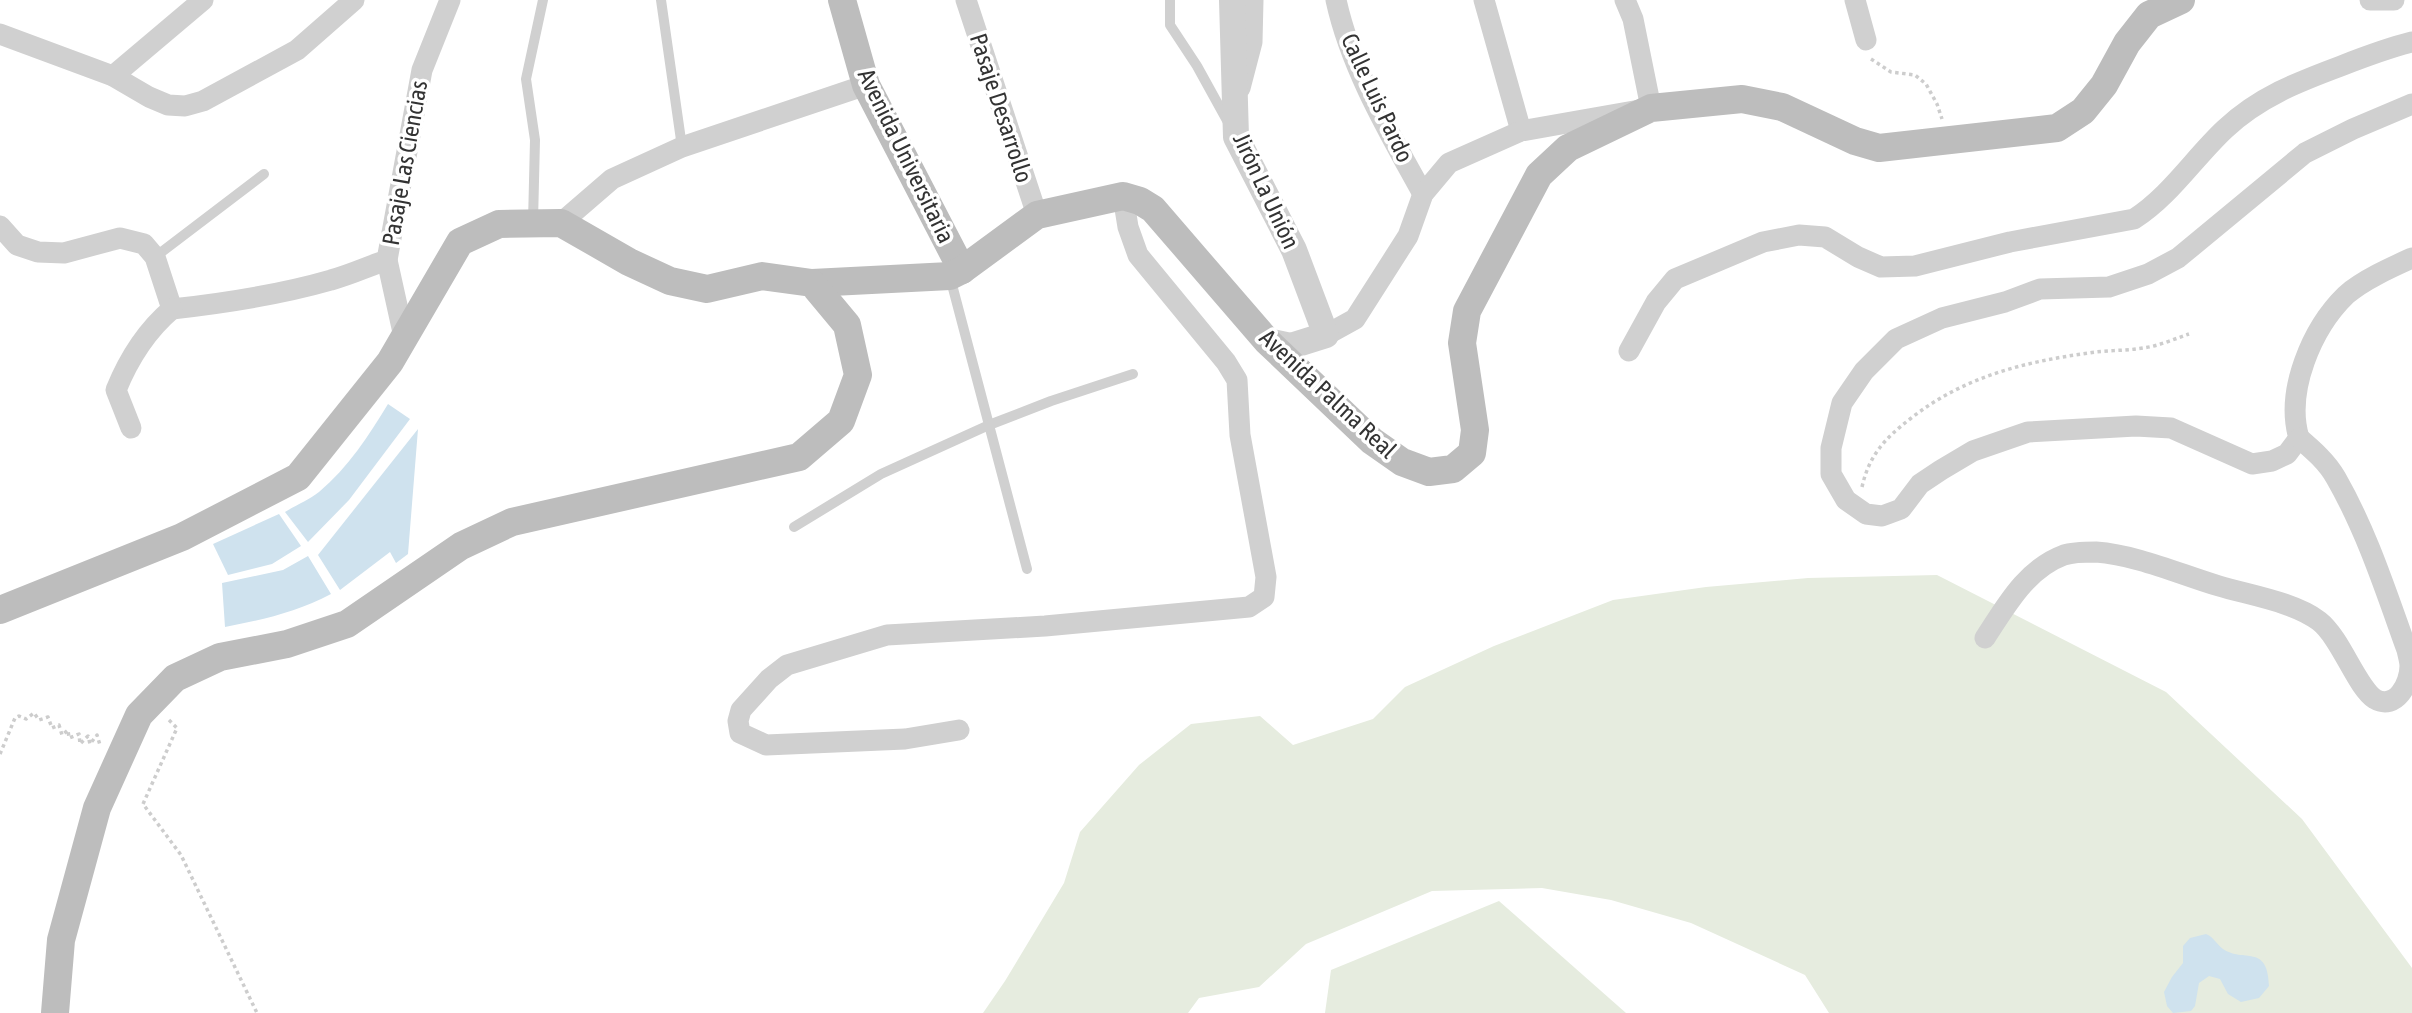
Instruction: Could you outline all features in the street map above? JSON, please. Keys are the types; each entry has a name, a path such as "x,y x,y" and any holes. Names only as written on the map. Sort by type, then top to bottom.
{"main road":[{"name":"Avenida Universitaria","path":"842,0 866,85 956,273"},
{"name":"Avenida Palma Real","path":"1122,196 1140,201 1153,209 1266,341 1372,441 1402,462 1429,472 1454,469 1472,453 1475,430 1462,343 1466,311 1539,175 1568,148 1651,108 1742,99 1782,107 1855,141 1879,148 2057,128 2083,111 2104,85 2126,43 2149,15 2181,0"},
{"path":"0,610 182,537 298,477 390,362 460,242 499,224 561,223 629,262 670,281 707,289 762,276 812,283 956,273 1037,215 1122,196"},
{"path":"55,1013 61,940 97,808 139,715 175,678 220,657 287,644 348,624 461,546 512,522 799,457 841,421 858,375 847,324 812,283"}],"street":[{"path":"113,76 203,0"},
{"path":"0,34 113,76 168,105 185,106 203,101 297,50 354,0"},
{"name":"Pasaje Las Ciencias","path":"172,309 223,304 281,293 333,280 387,260 422,70 450,0"},
{"name":"Pasaje Desarrollo","path":"965,0 1037,215"},
{"name":"Jirón La Unión","path":"1232,0 1236,137 1294,250 1326,335"},
{"path":"1235,104 1252,42 1253,0"},
{"name":"Calle Luis Pardo","path":"1336,0 1372,97 1423,194"},
{"path":"1484,0 1521,131"},
{"path":"1266,341 1291,346 1326,335 1355,319 1408,236 1423,194 1449,163 1521,131 1651,108 1633,19 1625,0"},
{"path":"1856,0 1866,40"},
{"path":"2370,0 2394,0"},
{"path":"1629,351 1656,302 1675,278 1763,242 1799,235 1825,237 1881,267 1915,266 2010,242 2134,219 2152,208 2225,128 2261,100 2318,74 2412,43"},
{"path":"561,223 612,179 682,147 866,85"},
{"path":"2299,438 2287,454 2272,461 2252,464 2171,428 2136,426 2028,432 1973,451 1920,484 1900,509 1882,516 1866,514 1846,500 1831,474 1831,448 1842,403 1864,371 1896,339 1942,318 2005,302 2040,289 2109,287 2148,274 2178,258 2305,153 2412,104"},
{"path":"959,730 905,739 766,745 740,733 738,721 741,710 769,679 787,665 887,635 1045,625 1249,607 1264,597 1266,577 1240,435 1237,380 1226,362 1138,255 1128,227 1122,196"},
{"path":"0,226 17,245 38,253 64,253 120,238 144,244 155,257 172,309 152,326 125,367 116,390 131,428"},
{"path":"1985,638 2019,587 2043,566 2066,554 2096,552 2131,559 2290,607 2319,622 2338,644 2365,690 2375,699 2387,701 2398,697 2407,682 2410,666 2407,650 2375,562 2335,477 2299,438 2295,424 2295,405 2303,365 2317,332 2347,295 2387,269 2412,258"},
{"path":"387,260 404,337"}],"lane":[{"path":"533,223 535,140 526,79 542,0"},
{"path":"661,0 682,147"},
{"path":"1170,0 1170,25 1197,66 1236,137"},
{"path":"155,257 264,174"},
{"path":"956,273 989,425 1027,569"},
{"path":"794,527 881,474 989,425 1133,374"}],"path":[{"path":"1866,40 1871,60 1891,72 1915,75 1926,84 1937,104 1948,141"},
{"path":"1861,491 1866,467 1888,436 1933,400 1969,382 2034,363 2090,353 2145,348 2189,334"},
{"path":"0,754 15,719 19,716 26,719 34,713 39,720 48,717 52,728 59,725 62,735 68,730 69,738 79,734 80,744 88,736 90,744 97,735 98,744 122,754"},
{"path":"159,726 169,720 177,728 143,804 181,855 257,1013"}],"shaded area":[{"path":"1937,575 2166,692 2302,819 2412,968 2412,1013 1829,1013 1805,975 1691,923 1611,900 1542,888 1432,891 1306,944 1259,987 1199,998 1188,1013 983,1013 1064,883 1080,832 1139,765 1191,724 1260,716 1293,745 1373,719 1405,687 1494,646 1613,600 1706,587 1808,578"},
{"path":"1499,901 1626,1013 1325,1013 1331,970"}],"water":[{"path":"388,404 410,419 349,500 308,542 285,512 330,483 349,462"},
{"path":"418,429 408,554 396,563 390,552 340,590 318,555"},
{"path":"279,514 301,546 272,564 228,575 213,544"},
{"path":"308,556 331,594 279,615 225,627 222,583 283,570"},
{"path":"2206,934 2231,953 2259,959 2268,973 2269,986 2259,998 2241,1002 2228,994 2220,979 2209,976 2199,983 2195,1006 2191,1011 2173,1013 2167,1006 2164,992 2183,963 2183,946 2190,938"}]}
